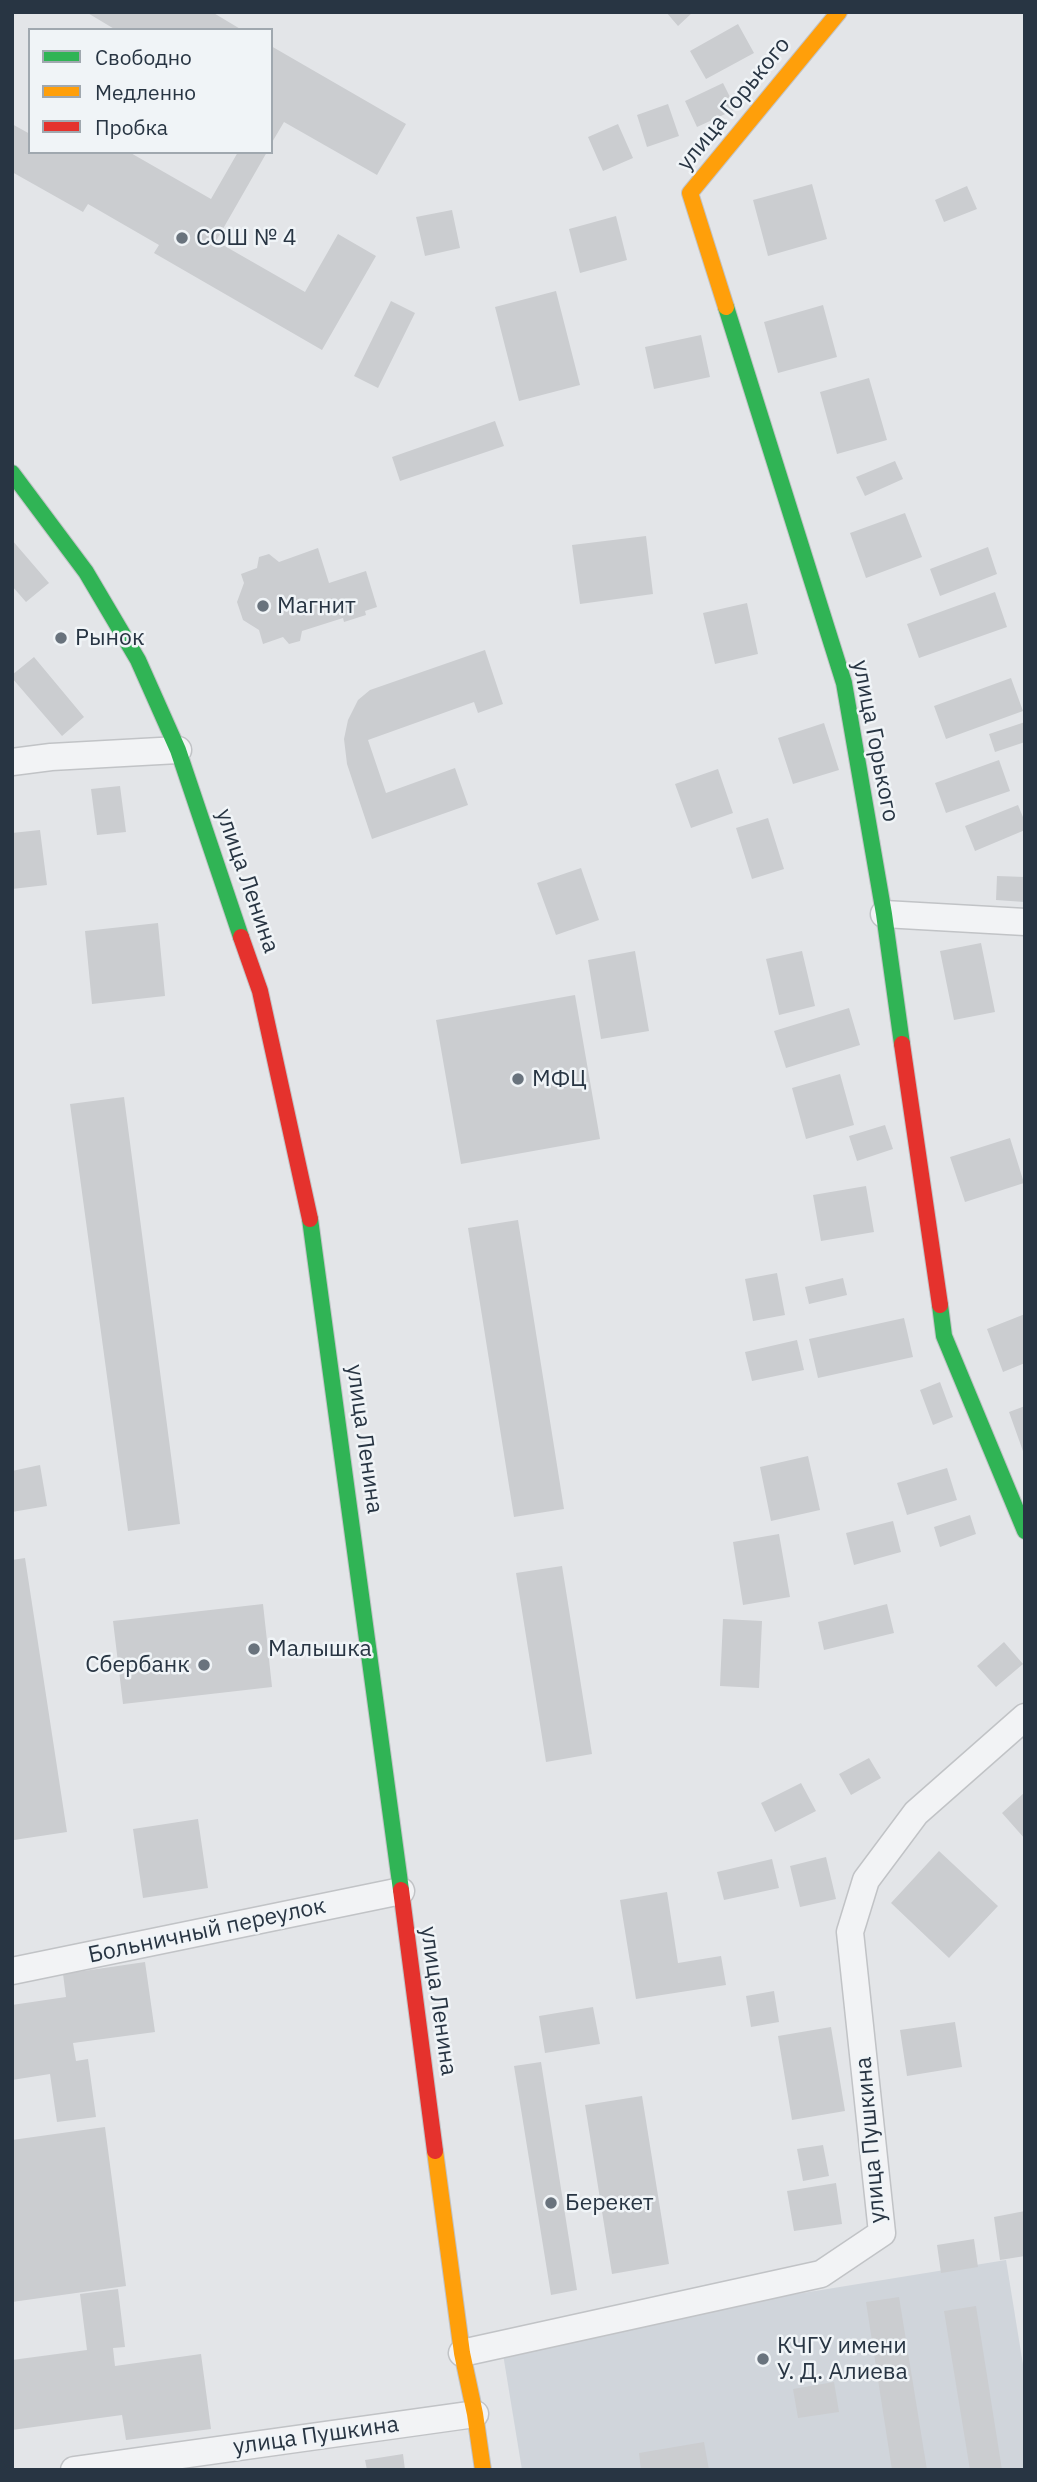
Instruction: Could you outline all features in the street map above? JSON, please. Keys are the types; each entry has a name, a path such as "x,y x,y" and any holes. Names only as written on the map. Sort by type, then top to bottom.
{"main road":[{"name":"улица Горького","path":"839,12 691,193 844,683 884,914 944,1336 1025,1531"},
{"name":"улица Ленина","path":"12,474 86,572 138,660 178,750 260,991 314,1236 462,2353 483,2470"}],"street":[{"path":"12,762 51,757 178,750"},
{"path":"884,914 1025,922"},
{"name":"улица Пушкина","path":"462,2353 821,2274 882,2233 850,1932 866,1880 916,1812 1025,1717"},
{"name":"Больничный переулок","path":"12,1971 401,1891"},
{"name":"улица Пушкина","path":"74,2470 475,2414"}],"shaded area":[{"name":"КЧГУ имени У. Д. Алиева","path":"1006,2260 1025,2377 1025,2470 522,2470 501,2342"}],"building":[{"path":"86,12 212,12 239,28 113,28"},
{"path":"666,12 693,12 678,26"},
{"path":"738,24 754,53 706,79 690,51"},
{"path":"273,47 406,124 377,175 284,122 273,141"},
{"path":"723,83 736,109 697,127 685,101"},
{"path":"668,104 679,136 647,147 637,115"},
{"name":"СОШ № 4","path":"12,124 28,133 28,154 132,154 211,199 237,154 266,154 216,241 305,292 338,234 376,256 322,350 154,253 159,245 88,204 83,212 12,172"},
{"path":"618,124 633,158 603,171 588,137"},
{"path":"812,184 827,239 768,256 753,200"},
{"path":"967,186 977,209 944,222 935,200"},
{"path":"452,210 460,248 425,256 416,217"},
{"path":"616,216 627,260 580,273 569,229"},
{"path":"556,291 580,385 519,401 495,307"},
{"path":"391,301 415,313 378,388 354,376"},
{"path":"823,305 837,357 778,373 764,322"},
{"path":"701,335 710,377 654,389 645,347"},
{"path":"869,378 887,440 837,454 820,392"},
{"path":"495,421 504,446 400,481 392,457"},
{"path":"895,461 903,479 865,496 856,477"},
{"path":"905,513 922,557 866,578 850,533"},
{"path":"646,536 653,594 580,604 572,545"},
{"path":"12,540 49,583 26,602 12,586"},
{"path":"988,547 997,574 940,596 930,569"},
{"path":"318,548 329,583 366,571 377,607 365,611 366,615 344,622 343,618 302,631 300,641 289,644 283,637 263,644 259,630 243,620 237,602 244,583 241,574 257,568 259,557 269,554 279,562"},
{"path":"995,592 1007,627 919,658 907,624"},
{"path":"747,603 758,654 715,664 703,613"},
{"path":"485,650 503,704 478,713 474,702 368,740 386,793 455,768 468,805 372,839 347,764 344,739 348,720 358,700 370,690"},
{"path":"34,657 84,717 62,736 12,678 12,675"},
{"path":"1011,678 1023,711 946,739 934,706"},
{"path":"1025,722 1025,742 995,752 989,734"},
{"path":"824,723 839,770 793,784 778,738"},
{"path":"999,760 1010,791 946,813 935,783"},
{"path":"718,769 733,813 691,828 675,784"},
{"path":"120,786 126,832 97,835 91,789"},
{"path":"1018,805 1025,822 1025,830 975,851 965,826"},
{"path":"768,818 784,869 752,879 736,828"},
{"path":"40,830 47,885 12,889 12,833"},
{"path":"581,868 599,920 556,935 537,883"},
{"path":"997,876 1025,877 1025,902 996,900"},
{"path":"158,923 165,996 92,1004 85,931"},
{"path":"981,943 995,1012 954,1020 940,951"},
{"path":"635,951 649,1031 601,1039 588,960"},
{"path":"802,951 815,1006 779,1015 766,959"},
{"name":"МФЦ","path":"575,995 600,1139 461,1164 436,1020"},
{"path":"849,1008 860,1045 786,1068 774,1031"},
{"path":"840,1074 854,1125 806,1139 792,1088"},
{"path":"124,1097 180,1524 128,1531 70,1104"},
{"path":"885,1125 893,1149 857,1161 849,1136"},
{"path":"1010,1138 1024,1183 965,1202 950,1157"},
{"path":"866,1186 874,1232 821,1241 813,1195"},
{"path":"518,1220 564,1509 514,1517 468,1228"},
{"path":"777,1273 785,1315 753,1321 745,1279"},
{"path":"843,1278 847,1295 809,1304 805,1287"},
{"path":"1025,1314 1025,1363 1003,1372 987,1329"},
{"path":"904,1318 913,1357 818,1378 809,1339"},
{"path":"797,1340 804,1370 752,1381 745,1352"},
{"path":"940,1382 953,1417 933,1425 920,1390"},
{"path":"1025,1406 1025,1454 1024,1454 1009,1412"},
{"path":"808,1456 820,1510 771,1521 760,1467"},
{"path":"40,1465 47,1506 12,1512 12,1471"},
{"path":"947,1468 957,1500 907,1515 897,1483"},
{"path":"970,1515 976,1534 940,1547 934,1527"},
{"path":"893,1521 901,1552 854,1565 846,1533"},
{"path":"779,1534 790,1597 743,1605 733,1542"},
{"path":"25,1558 67,1832 14,1840 12,1560"},
{"path":"562,1566 592,1754 546,1762 516,1573"},
{"path":"263,1604 272,1687 123,1704 113,1621"},
{"path":"887,1604 894,1633 824,1650 818,1622"},
{"path":"723,1619 762,1621 759,1688 720,1686"},
{"path":"1004,1642 1023,1664 996,1687 977,1666"},
{"path":"869,1758 881,1778 851,1795 839,1774"},
{"path":"801,1783 816,1811 775,1832 761,1803"},
{"path":"1025,1792 1025,1839 1002,1813"},
{"path":"198,1819 208,1888 143,1898 133,1829"},
{"path":"939,1851 998,1906 949,1958 891,1903"},
{"path":"826,1857 836,1899 800,1907 790,1866"},
{"path":"772,1859 779,1888 724,1900 717,1872"},
{"path":"667,1892 678,1963 721,1956 726,1985 636,1999 620,1900"},
{"path":"145,1962 155,2032 73,2043 76,2061 88,2059 96,2117 57,2122 50,2074 12,2080 12,2005 66,1997 63,1974"},
{"path":"774,1991 779,2022 751,2027 746,1996"},
{"path":"593,2007 600,2044 545,2053 539,2016"},
{"path":"955,2022 962,2067 907,2076 900,2030"},
{"path":"831,2027 845,2111 792,2120 778,2036"},
{"path":"541,2062 577,2290 551,2295 514,2066"},
{"path":"642,2096 669,2264 612,2274 585,2105"},
{"path":"105,2127 126,2286 12,2302 12,2140"},
{"path":"823,2145 829,2176 803,2181 797,2149"},
{"path":"836,2183 842,2224 794,2231 787,2191"},
{"path":"1025,2211 1025,2256 1000,2260 994,2217"},
{"path":"974,2239 978,2267 941,2273 937,2245"},
{"path":"118,2289 125,2347 113,2348 115,2366 201,2354 211,2429 126,2440 122,2415 12,2430 12,2360 87,2350 80,2294"},
{"path":"899,2297 927,2470 892,2470 866,2302"},
{"path":"976,2306 1002,2470 970,2470 944,2311"},
{"path":"834,2382 839,2412 798,2418 793,2389"},
{"path":"704,2442 709,2470 641,2470 639,2453"},
{"path":"403,2454 405,2470 367,2470 365,2460"}],"traffic: fast":[{"path":"726,307 844,683 884,914 902,1044"},
{"path":"12,473 86,572 138,660 178,750 241,937"},
{"path":"310,1219 401,1890"},
{"path":"940,1305 944,1336 1025,1531"}],"traffic: slow":[{"path":"726,307 690,193 839,12"},
{"path":"435,2151 462,2353 483,2470"}],"traffic: jam":[{"path":"241,937 260,991 310,1219"},
{"path":"902,1044 940,1305"},
{"path":"401,1890 435,2151"}],"place":[{"name":"СОШ № 4","path":"182,238"},
{"name":"Магнит","path":"263,606"},
{"name":"Рынок","path":"61,638"},
{"name":"МФЦ","path":"518,1079"},
{"name":"Малышка","path":"254,1649"},
{"name":"Сбербанк","path":"204,1665"},
{"name":"Берекет","path":"551,2203"},
{"name":"КЧГУ имени У. Д. Алиева","path":"763,2359"}]}
